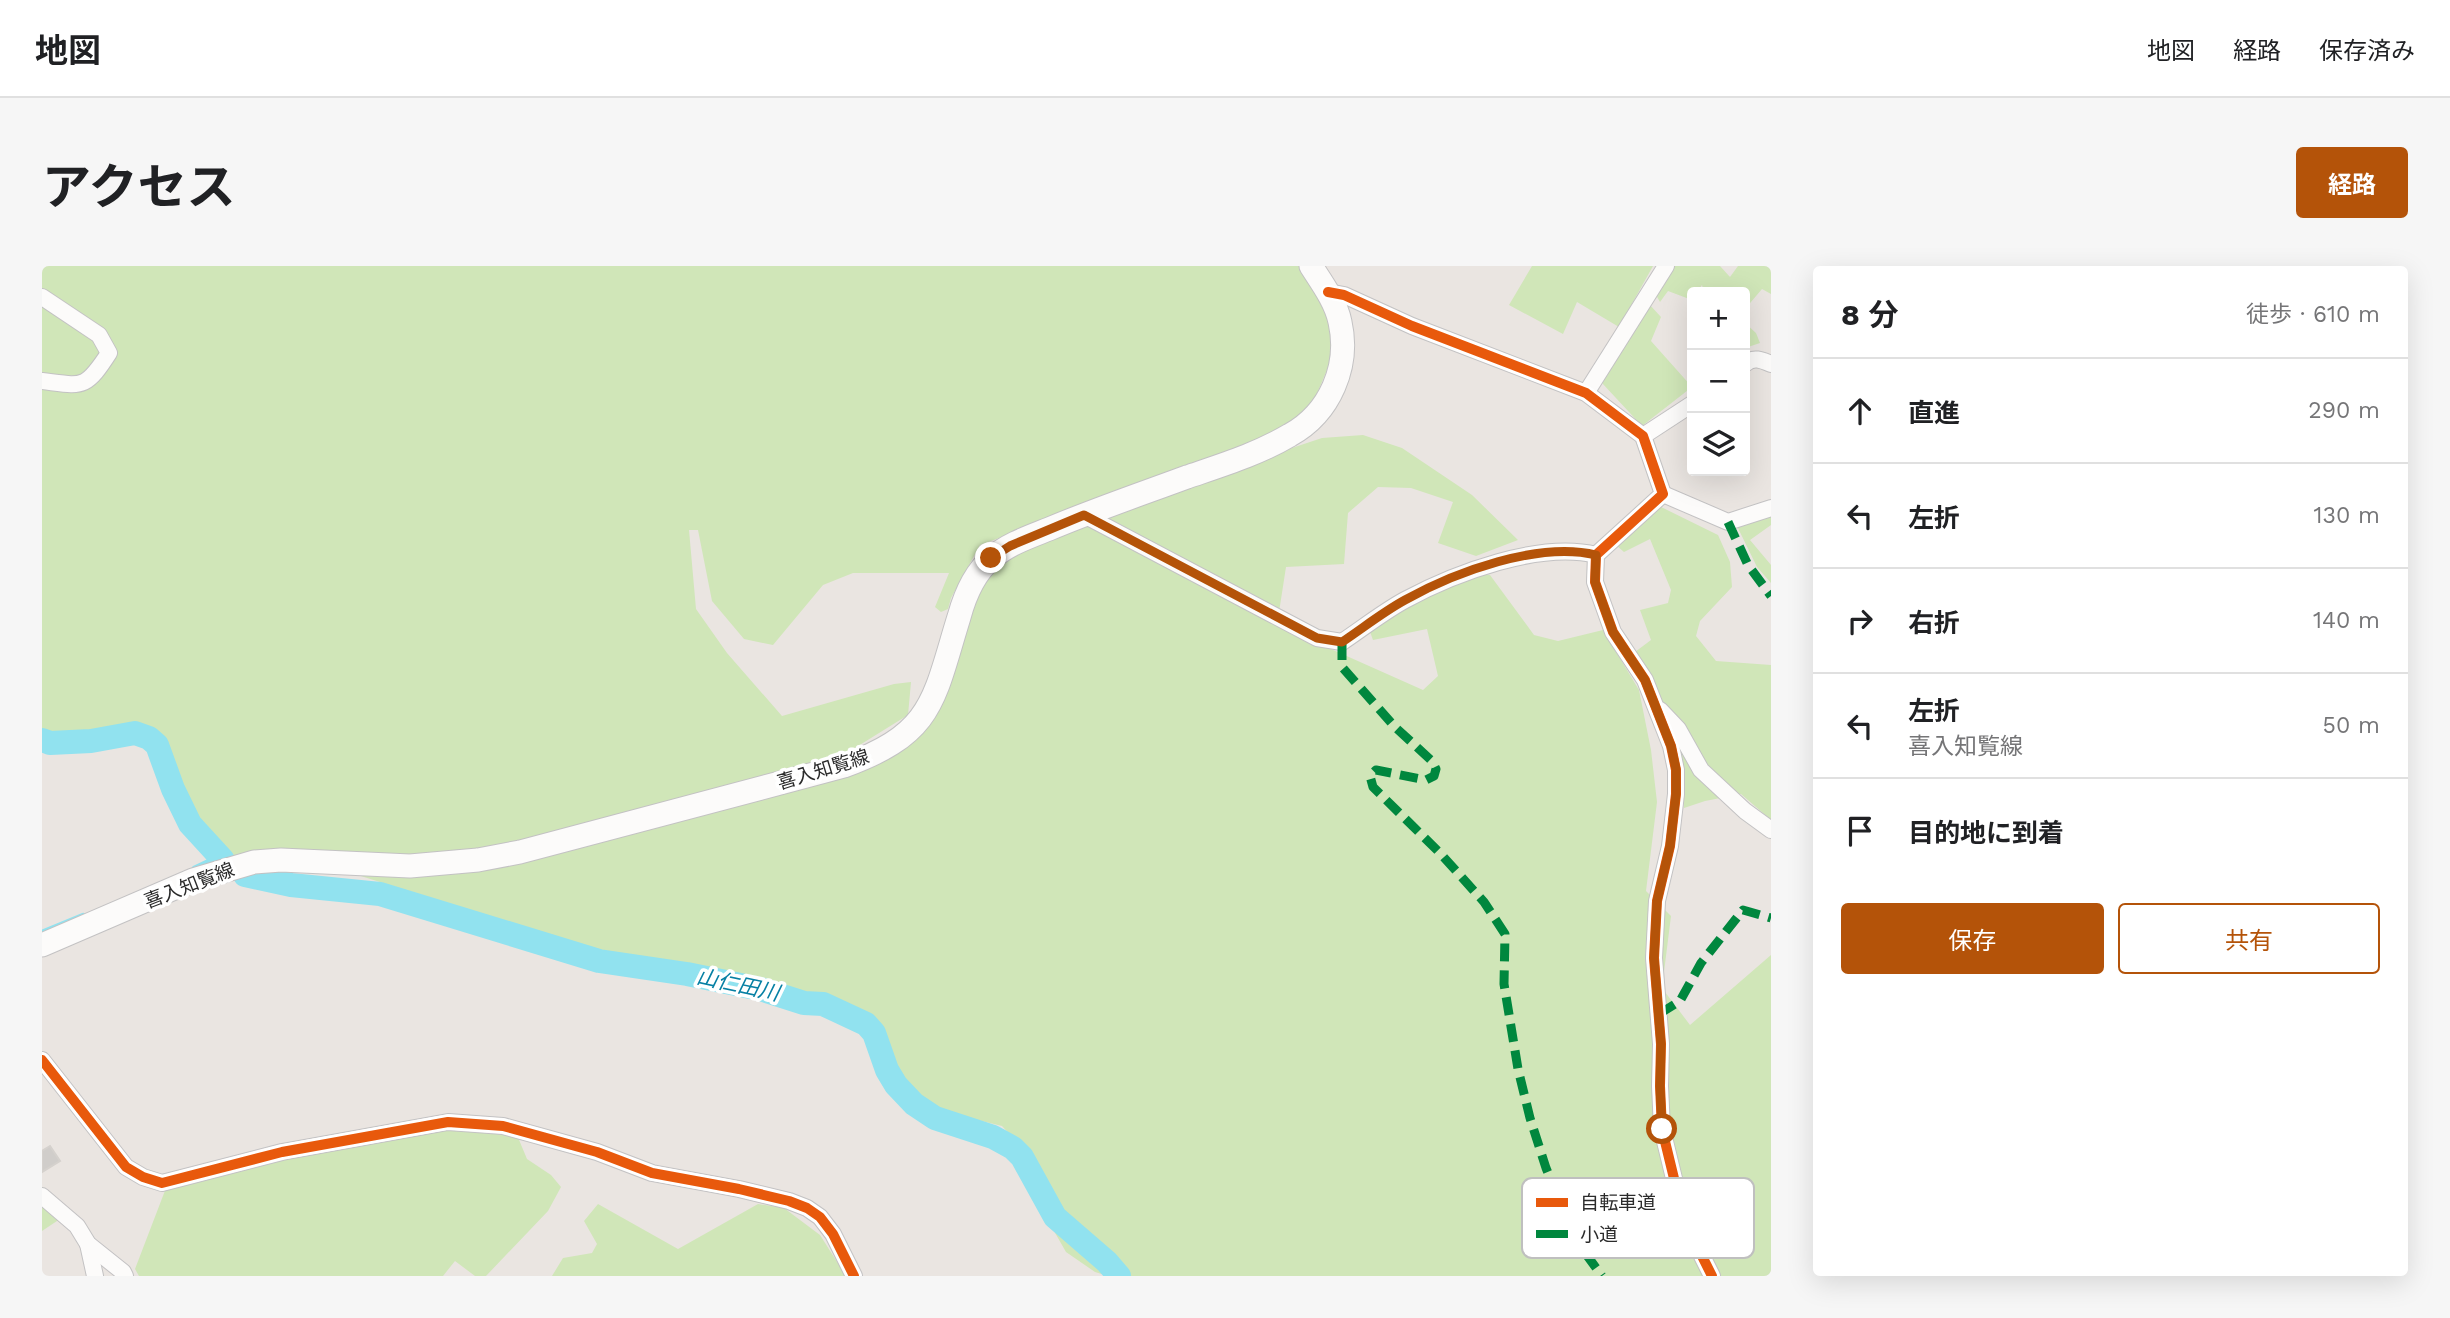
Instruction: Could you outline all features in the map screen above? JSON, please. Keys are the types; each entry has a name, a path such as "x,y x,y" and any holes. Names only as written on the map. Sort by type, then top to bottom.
{"main road":[{"name":"喜入知覧線","path":"42,944 193,880 254,862 281,860 410,866 478,860 520,852 830,769 874,754 893,744 912,729 927,709 939,684 967,590 991,558 1010,546 1084,515 1254,453 1305,425 1335,386 1343,352 1340,321 1328,292 1311,266"}],"street":[{"path":"1587,393 1666,266"},
{"path":"1328,292 1344,295 1402,322 1587,393 1643,436 1663,494 1728,522 1771,508"},
{"path":"42,297 100,335 109,354 93,377 76,385 42,380"},
{"path":"1750,360 1759,359 1771,364"},
{"path":"1643,436 1687,407"},
{"path":"1663,494 1596,555 1595,582 1613,632 1645,680 1671,746 1676,782 1670,846 1657,901 1654,958 1661,1044 1662,1129 1674,1178"},
{"path":"1084,515 1317,638 1342,642 1405,600 1480,567 1527,555 1581,552 1596,555"},
{"path":"1655,705 1678,729 1701,770 1745,811 1771,830"},
{"path":"42,1060 126,1167 143,1177 162,1183 282,1152 448,1122 503,1126 597,1152 652,1173 789,1200 820,1217 833,1234 854,1276"},
{"path":"42,1196 77,1226 88,1244 95,1276"},
{"path":"88,1244 125,1276"},
{"path":"1703,1258 1712,1276"}],"green space":[{"path":"42,266 1300,266 1319,295 1330,326 1332,358 1310,410 1291,425 1245,447 980,545 951,598 948,609 941,612 935,607 949,573 853,573 823,585 773,645 744,639 712,601 698,530 689,530 696,609 727,653 782,716 894,684 911,682 908,715 834,761 894,753 978,587 1004,556 1189,482 1322,438 1363,435 1402,448 1472,495 1518,540 1476,556 1438,543 1453,502 1411,488 1378,487 1348,513 1344,564 1286,567 1277,625 1423,690 1438,676 1427,629 1373,640 1369,629 1405,606 1481,574 1490,575 1534,635 1558,641 1603,630 1639,690 1651,750 1657,802 1646,891 1671,916 1662,988 1690,1025 1771,955 1771,1276 1108,1276 1095,1272 1066,1252 1022,1175 1013,1138 1002,1126 925,1107 899,1080 876,1023 870,1019 824,996 732,975 610,954 281,851 231,860 209,840 163,741 136,726 78,738 42,733"},
{"path":"1532,266 1653,266 1619,327 1577,302 1563,334 1509,305"},
{"path":"1674,266 1720,266 1730,277 1738,266 1771,266 1771,294 1762,289 1750,303 1750,287 1687,287 1687,298 1668,291 1660,302 1656,295"},
{"path":"1649,304 1661,317 1651,341 1687,381 1687,391 1642,426 1602,383"},
{"path":"1750,328 1756,333 1760,343 1750,346"},
{"path":"1657,505 1718,535 1730,562 1732,587 1700,621 1696,636 1716,661 1771,665 1771,820 1741,794 1684,808 1682,756 1661,701 1635,652 1651,640 1640,610 1668,603 1671,590 1650,539 1624,552 1616,545"},
{"path":"1771,516 1771,525 1750,540 1771,565 1771,583 1757,567 1736,524"},
{"path":"455,1127 517,1135 527,1159 551,1175 561,1187 548,1211 486,1276 475,1276 455,1261 443,1276 139,1276 135,1269 166,1188 301,1155"},
{"path":"42,1203 60,1219 42,1231"},
{"path":"598,1204 678,1249 758,1204 784,1208 820,1235 846,1276 552,1276 563,1258 592,1253 597,1244 584,1221"}],"building":[{"path":"50,1146 60,1161 42,1172 42,1151"}],"waterway":[{"name":"山仁田川","path":"42,740 50,743 91,741 135,733 149,738 157,745 173,789 190,824 223,860"},
{"path":"194,868 219,856"},
{"name":"山仁田川","path":"245,875 291,885 380,894 599,961 687,974 760,989 804,1003 823,1004 866,1024 874,1033 887,1070 896,1085 914,1104 935,1118 993,1137 1013,1148 1022,1157 1055,1217 1107,1262 1119,1276"},
{"path":"42,932 83,915"}],"marked path":[{"path":"1728,522 1748,565 1771,596"},
{"path":"1342,642 1342,667 1395,727 1432,761 1436,769 1434,776 1426,780 1376,770 1370,776 1373,787 1440,853 1484,902 1505,934 1504,984 1518,1069 1530,1118 1550,1178"},
{"path":"1659,1014 1680,1001 1701,963 1743,910 1771,918"},
{"path":"1589,1258 1602,1276"}],"cycle path":[{"path":"1328,292 1344,295 1412,326 1586,393 1643,436 1663,494 1596,555 1595,582 1613,632 1645,680 1671,746 1676,770 1670,846 1657,901 1654,958 1661,1044 1662,1129 1674,1178"},
{"path":"42,1060 126,1167 143,1177 162,1183 282,1152 448,1122 503,1126 597,1152 652,1173 739,1189 807,1208 820,1217 833,1234 854,1276"},
{"path":"1703,1258 1712,1276"}],"route":[{"path":"991,558 1010,546 1084,515 1317,638 1342,642 1405,600 1480,567 1527,555 1581,552 1596,555 1595,582 1613,632 1645,680 1671,746 1676,769 1670,846 1657,901 1654,958 1661,1044 1662,1129"}]}
